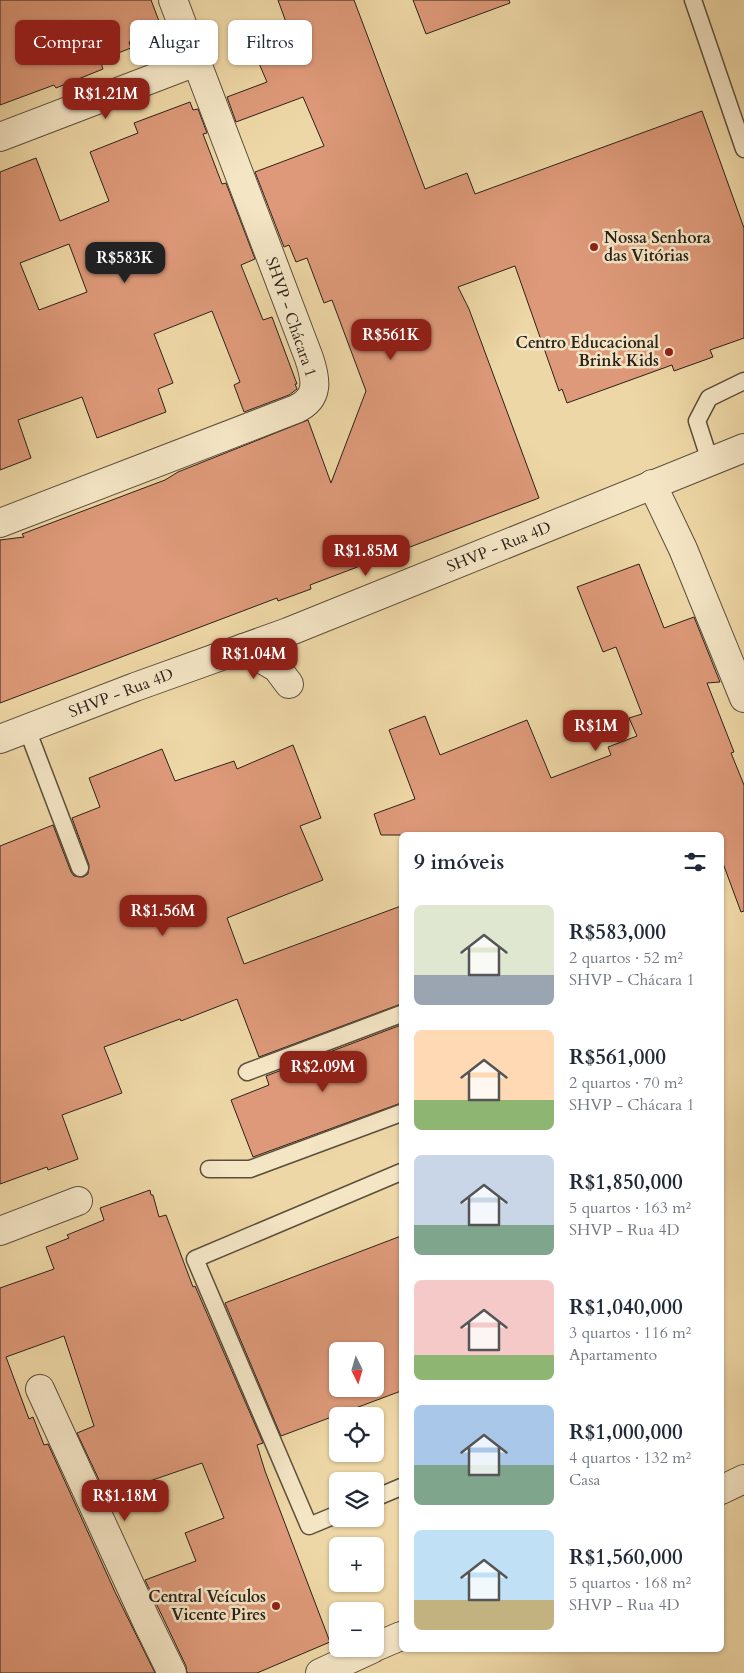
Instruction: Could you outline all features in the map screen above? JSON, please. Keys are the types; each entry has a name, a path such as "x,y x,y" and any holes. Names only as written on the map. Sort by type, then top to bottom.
{"street":[{"name":"SHVP - Chácara 1","path":"174,0 181,20"},
{"path":"0,137 188,65"},
{"name":"SHVP - Chácara 1","path":"0,523 296,409 306,404 314,390 314,374 197,65"},
{"name":"SHVP - Rua 4D","path":"0,738 288,632 744,448"},
{"path":"652,484 683,549 744,698"},
{"path":"243,648 277,668 289,684 284,664 288,632"},
{"path":"0,1231 78,1201"},
{"path":"40,1389 172,1673"},
{"path":"724,1489 744,1479"},
{"path":"384,1645 399,1637"},
{"path":"320,1673 361,1657"}],"lane":[{"path":"693,0 744,149"},
{"path":"710,461 697,421 709,398 744,381"},
{"path":"28,729 80,868"},
{"path":"247,1072 399,1015"},
{"path":"209,1169 250,1169 399,1114"},
{"path":"329,1518 309,1526 195,1259 399,1173"},
{"path":"384,1494 399,1488"}],"building":[{"path":"0,0 151,0 159,20 130,20 130,48 120,52 120,20 15,20 15,65 102,65 103,69 56,88 54,85 0,105"},
{"path":"278,0 354,0 425,189 467,173 475,194 702,111 744,228 744,338 710,350 713,357 674,371 672,365 567,403 562,389 559,391 515,266 458,287 469,309 539,498 310,585 311,589 278,601 277,598 0,703 0,540 24,537 22,534 165,480 178,472 308,420 331,483 366,391 332,300 324,303 307,258 296,262 289,245 284,247 255,172 324,146 303,97 236,122 227,97 267,82 260,65 312,65 312,20 285,20"},
{"path":"413,0 509,0 510,3 426,34"},
{"path":"190,102 193,110 198,109 207,133 203,134 222,184 226,183 255,259 241,265 263,320 272,317 297,384 295,384 297,389 289,395 244,412 234,385 240,382 212,311 154,334 173,383 158,389 166,412 97,438 82,397 18,420 31,458 0,470 0,172 36,158 60,221 109,201 90,152 138,133 134,123","holes":["69,244 87,292 39,310 20,263"]},
{"path":"639,564 664,628 694,617 720,682 707,683 734,752 731,753 744,785 744,911 741,912 724,866 724,832 399,832 399,835 381,835 374,814 415,799 389,730 425,716 440,755 527,720 551,778 611,755 608,747 637,736 629,718 642,714 616,647 603,652 577,587"},
{"path":"293,745 321,818 300,826 323,880 227,918 244,964 399,907 399,1005 259,1057 237,999 181,1021 180,1019 104,1047 122,1093 62,1115 78,1159 48,1170 47,1167 0,1184 0,846 53,825 71,872 74,876 83,877 88,874 89,865 72,818 100,807 89,778 162,749 175,781 234,761 237,769"},
{"path":"399,1026 399,1104 253,1157 231,1100 269,1085 266,1076"},
{"path":"150,1190 159,1217 166,1215 193,1287 195,1286 263,1443 257,1445 265,1471 329,1642 257,1673 187,1673 186,1666 145,1580 196,1561 185,1533 224,1518 202,1463 141,1484 108,1499 77,1433 94,1426 64,1336 6,1357 29,1419 33,1417 44,1445 48,1444 115,1592 155,1673 0,1673 0,1288 54,1269 46,1247 69,1238 67,1235 104,1220 100,1208"},
{"path":"399,1237 399,1392 384,1397 384,1342 329,1342 329,1398 382,1398 358,1407 329,1407 329,1418 281,1436 225,1303"}],"place":[{"name":"Nossa Senhora das Vitórias","path":"594,247"},
{"name":"Centro Educacional Brink Kids","path":"669,352"},
{"name":"Central Veículos Vicente Pires","path":"276,1606"}]}
